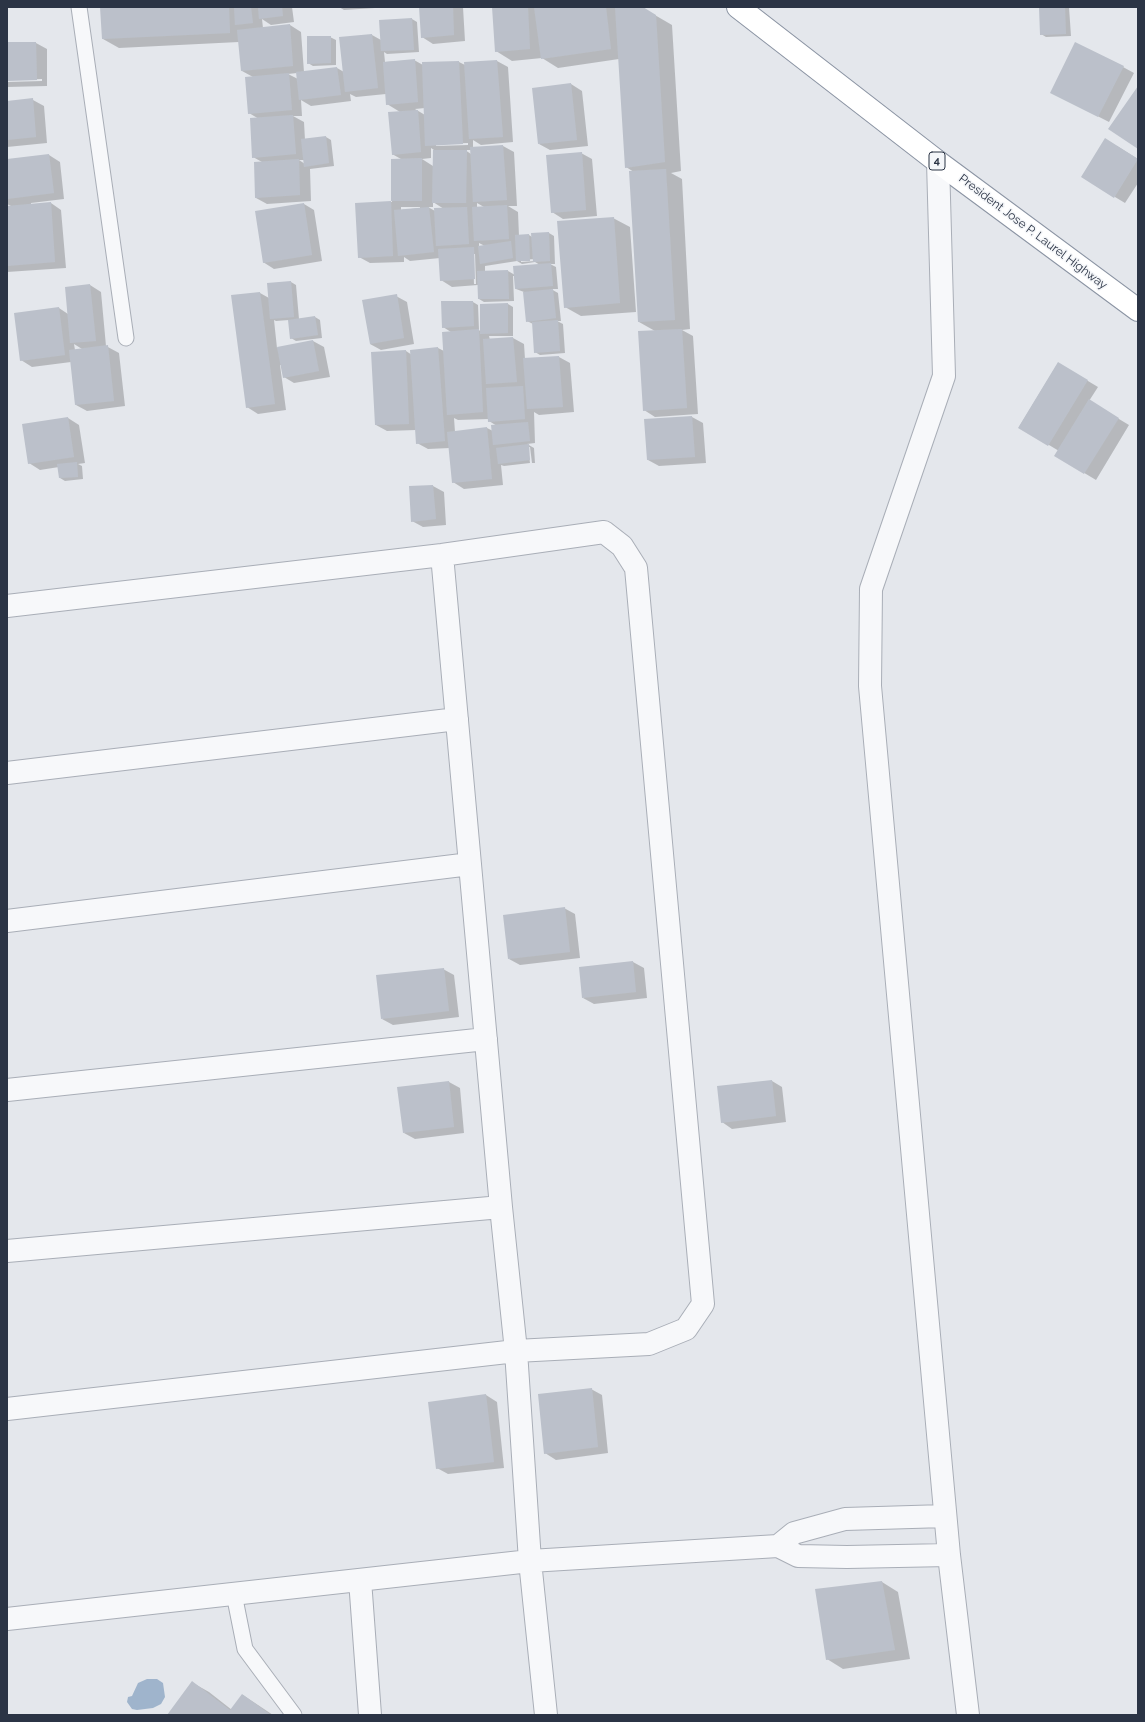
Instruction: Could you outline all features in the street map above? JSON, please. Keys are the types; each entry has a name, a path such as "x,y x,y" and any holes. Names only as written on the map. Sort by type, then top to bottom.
{"highway":[{"name":"President Jose P. Laurel Highway","path":"738,7 938,162 1138,310"}],"street":[{"path":"938,162 944,376 871,589 870,686 945,1516 968,1715"},
{"path":"7,606 442,555 604,532 622,546 636,568 703,1304 686,1329 649,1344 516,1351 7,1409"},
{"path":"442,555 501,1207 516,1351 530,1560 546,1715"},
{"path":"7,773 457,719"},
{"path":"7,921 470,864"},
{"path":"7,1090 486,1039"},
{"path":"7,1251 501,1207"},
{"path":"778,1546 794,1533 845,1519 945,1516"},
{"path":"7,1619 530,1560 778,1546 798,1556 847,1557 949,1555"},
{"path":"360,1580 370,1715"}],"lane":[{"path":"79,7 126,338"},
{"path":"234,1594 245,1649 294,1715"}],"water":[{"path":"147,1679 157,1679 163,1683 165,1697 161,1704 153,1708 137,1710 132,1709 127,1702 128,1697 132,1696 138,1683"}],"building":[{"path":"100,7 229,7 230,33 102,39"},
{"path":"234,7 251,7 253,23 235,25"},
{"path":"258,7 282,7 283,16 259,19"},
{"path":"419,7 453,7 454,35 421,38"},
{"path":"492,7 528,7 530,49 495,52"},
{"path":"534,7 606,7 611,49 541,59"},
{"path":"615,7 643,7 656,15 665,162 625,168"},
{"path":"1039,7 1065,7 1066,34 1040,35"},
{"path":"412,18 414,50 381,51 379,20"},
{"path":"290,24 293,66 241,71 237,30"},
{"path":"372,34 378,88 345,92 339,37"},
{"path":"307,36 331,36 331,63 307,64"},
{"path":"7,42 36,42 37,80 7,81"},
{"path":"1075,42 1124,66 1098,117 1050,93"},
{"path":"415,59 418,102 386,105 383,62"},
{"path":"497,60 503,137 469,139 464,62"},
{"path":"459,61 463,144 425,146 422,62"},
{"path":"337,67 341,95 299,100 296,72"},
{"path":"289,73 292,110 248,114 245,77"},
{"path":"571,83 577,140 538,144 532,88"},
{"path":"1138,86 1138,149 1108,129"},
{"path":"33,98 36,137 7,140 7,101"},
{"path":"418,110 421,152 392,155 388,112"},
{"path":"293,115 296,154 252,158 250,118"},
{"path":"326,136 329,163 304,167 301,139"},
{"path":"1105,138 1138,159 1114,198 1081,177"},
{"path":"503,145 507,200 473,202 470,147"},
{"path":"433,150 467,150 466,203 432,203"},
{"path":"582,152 586,210 551,213 546,155"},
{"path":"49,154 54,193 7,199 7,159"},
{"path":"422,158 422,201 391,201 391,159"},
{"path":"299,159 300,195 255,198 254,162"},
{"path":"666,169 675,320 638,322 629,171"},
{"path":"391,201 393,256 358,258 355,203"},
{"path":"51,202 55,262 7,266 7,206"},
{"path":"304,203 312,255 263,263 255,211"},
{"path":"507,205 509,239 474,241 472,207"},
{"path":"429,207 434,252 398,256 394,210"},
{"path":"467,207 469,244 436,246 434,208"},
{"path":"614,217 620,303 564,308 557,221"},
{"path":"549,232 550,261 533,262 531,233"},
{"path":"529,234 530,261 516,261 515,235"},
{"path":"511,241 513,258 480,264 478,246"},
{"path":"474,247 475,279 440,281 438,249"},
{"path":"551,263 553,286 515,289 513,266"},
{"path":"508,270 509,299 478,299 477,271"},
{"path":"291,281 294,317 270,319 267,283"},
{"path":"90,284 96,341 70,343 65,287"},
{"path":"553,289 556,318 526,322 523,292"},
{"path":"260,292 275,404 246,408 231,295"},
{"path":"397,294 404,338 370,344 362,300"},
{"path":"441,301 473,301 474,326 442,328"},
{"path":"508,303 508,333 480,334 480,304"},
{"path":"59,307 65,355 20,361 14,313"},
{"path":"315,316 318,335 290,339 288,320"},
{"path":"558,320 560,351 534,353 532,322"},
{"path":"479,329 483,412 447,415 442,332"},
{"path":"682,329 687,408 643,411 638,331"},
{"path":"513,337 517,382 486,384 483,339"},
{"path":"313,340 319,371 283,378 277,347"},
{"path":"108,345 114,401 75,405 69,350"},
{"path":"438,347 445,441 416,444 410,350"},
{"path":"406,350 409,424 375,425 371,352"},
{"path":"559,356 563,407 527,409 523,358"},
{"path":"1058,362 1088,380 1048,446 1018,428"},
{"path":"523,386 525,419 488,422 486,388"},
{"path":"1089,399 1119,418 1084,474 1054,456"},
{"path":"692,416 695,457 647,460 644,419"},
{"path":"68,417 74,457 28,464 22,424"},
{"path":"528,422 530,441 493,445 491,425"},
{"path":"487,427 492,479 452,483 447,432"},
{"path":"529,444 530,460 498,464 496,448"},
{"path":"77,462 78,477 59,478 57,464"},
{"path":"433,485 436,519 411,522 409,486"},
{"path":"565,907 570,952 508,959 503,915"},
{"path":"633,961 636,992 582,998 579,967"},
{"path":"444,968 449,1011 381,1019 376,975"},
{"path":"772,1080 776,1116 721,1123 717,1086"},
{"path":"449,1081 454,1127 403,1133 397,1087"},
{"path":"592,1388 598,1447 544,1454 538,1394"},
{"path":"486,1394 494,1462 436,1469 428,1402"},
{"path":"882,1581 895,1650 826,1660 815,1589"},
{"path":"192,1681 230,1710 242,1694 271,1715 167,1715"}]}
